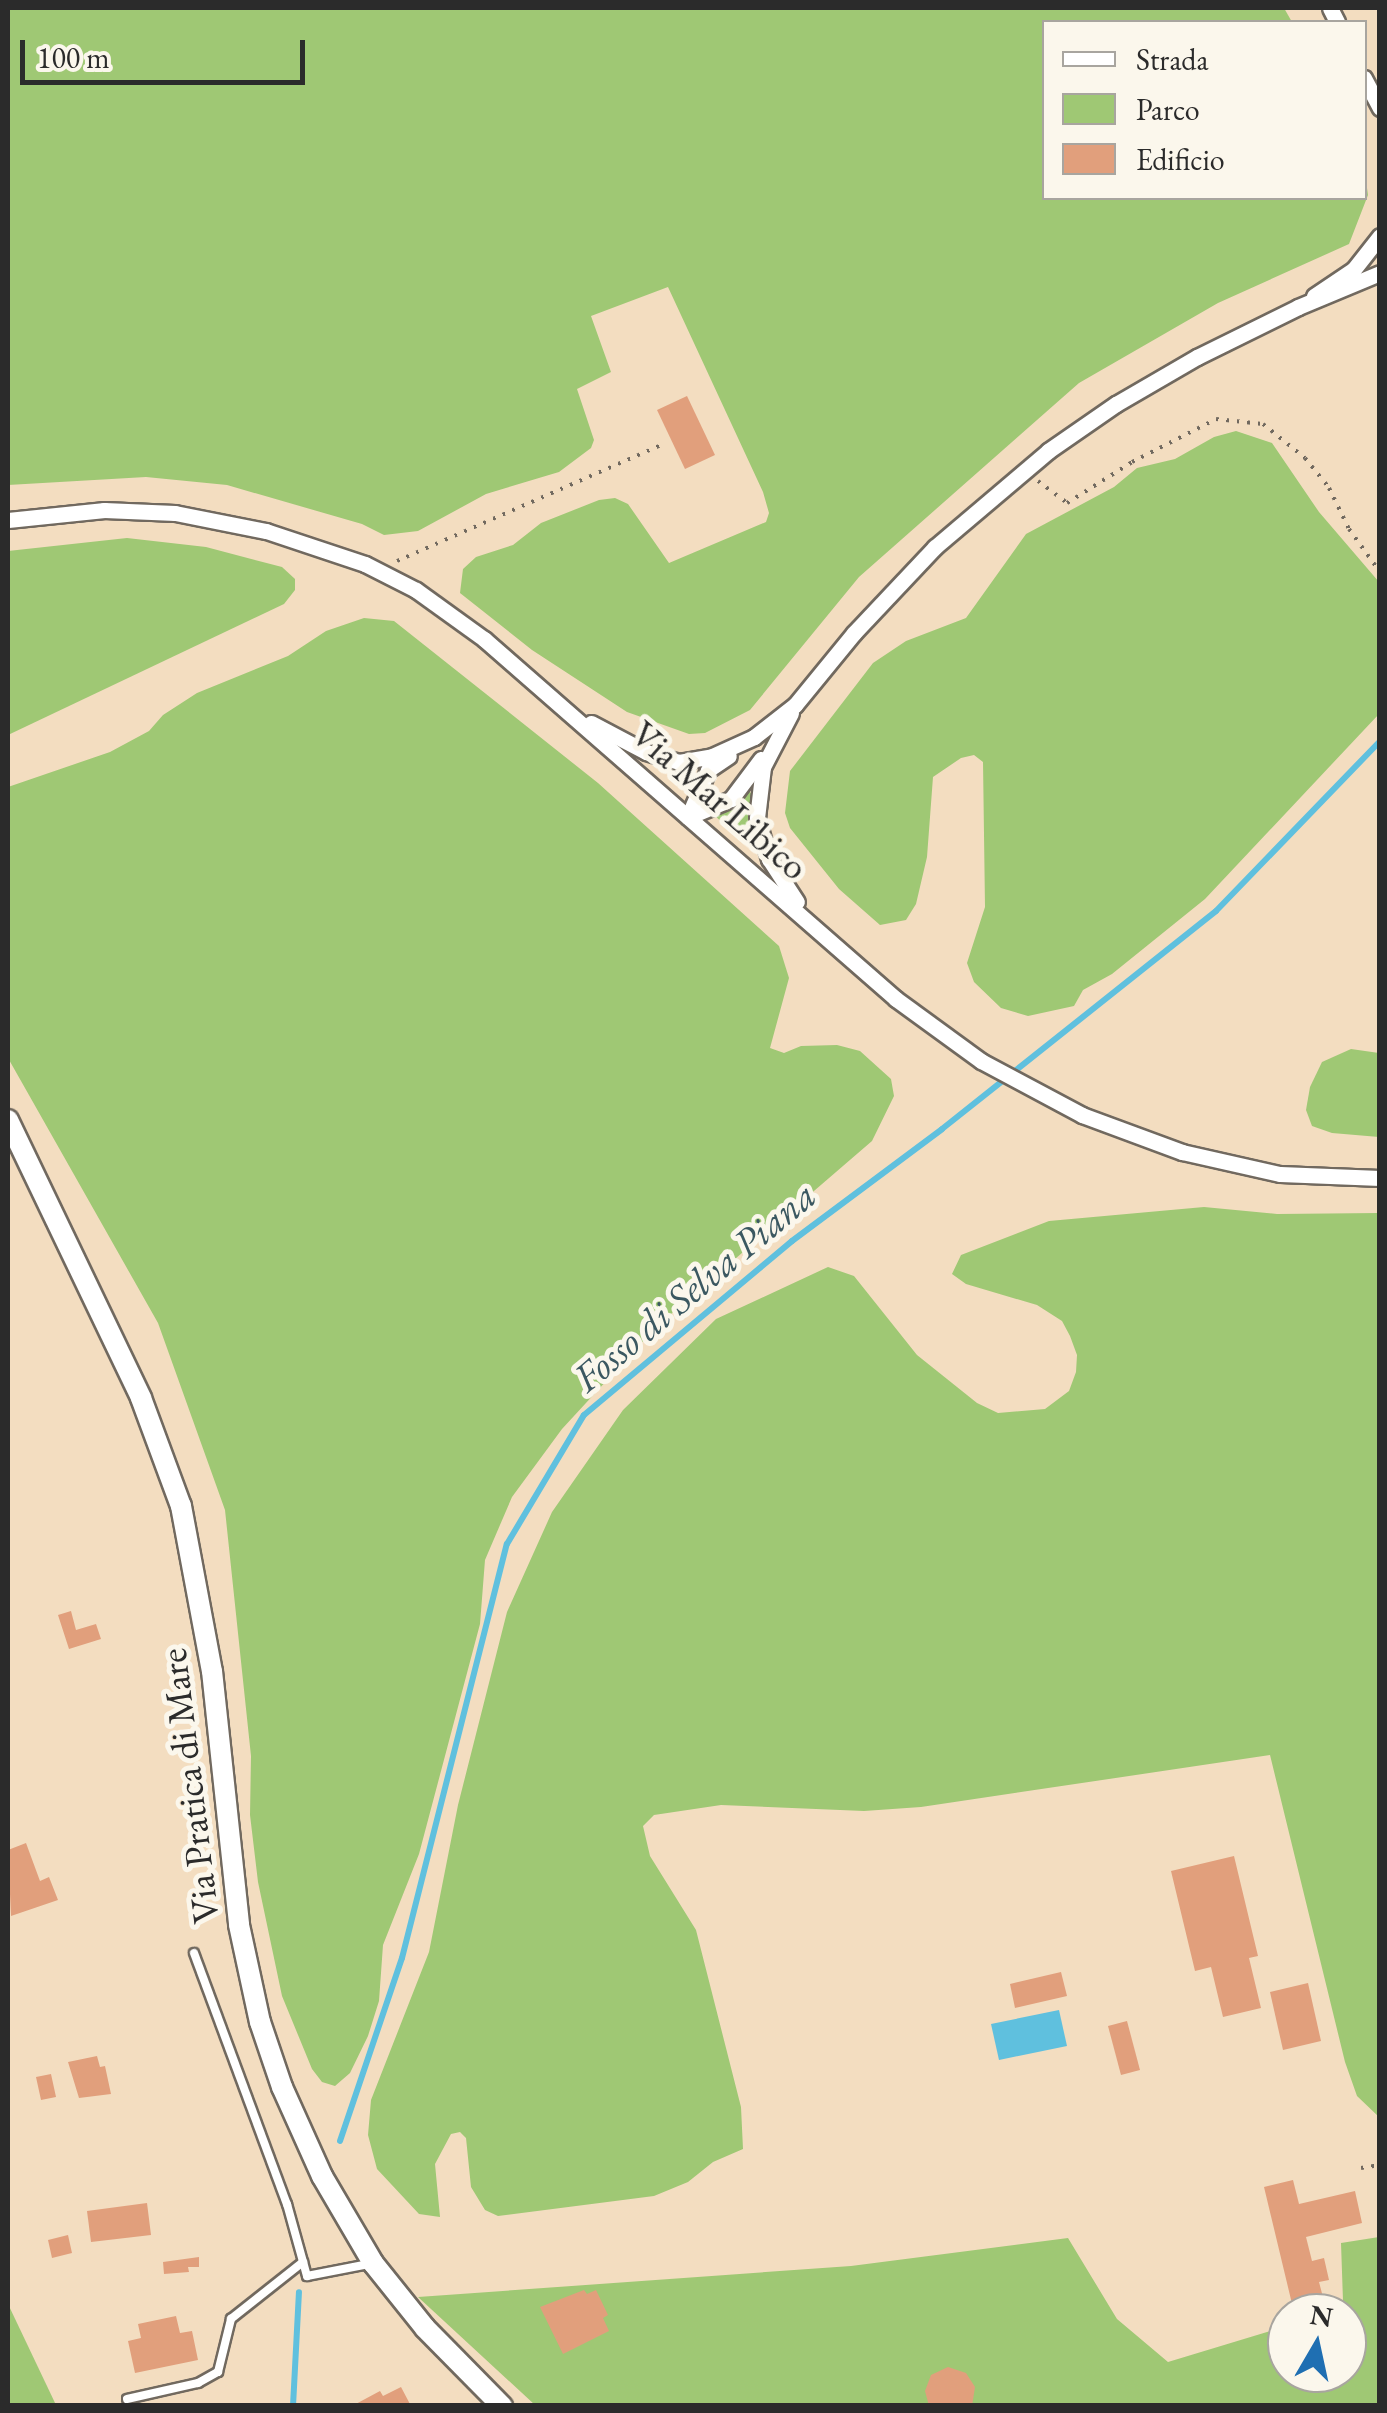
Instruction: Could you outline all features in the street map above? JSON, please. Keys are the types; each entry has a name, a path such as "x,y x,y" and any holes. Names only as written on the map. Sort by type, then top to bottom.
{"street":[{"path":"1371,84 1380,108"},
{"path":"1298,307 1354,268 1378,241"},
{"path":"688,817 731,799 795,705 854,632 935,547 1020,472 1145,386 1298,307 1380,273"},
{"name":"Via Mar Libico","path":"8,520 104,510 174,513 266,531 376,570 457,618 574,715 910,1010 980,1061 1100,1123 1201,1158 1280,1174 1380,1178"},
{"path":"574,715 646,752 678,762 712,756 745,742 795,705"},
{"path":"688,817 708,770 741,750 795,705"},
{"path":"795,705 764,767 757,818 768,859 807,919"},
{"name":"Via Pratica di Mare","path":"8,1120 141,1398 178,1493 205,1616 240,1925 260,2022 308,2148 373,2264 425,2328 502,2406"}],"lane":[{"path":"194,1953 227,2052 288,2204 307,2276 373,2264"},
{"path":"127,2399 198,2382 218,2372 231,2319 303,2262"}],"path":[{"path":"1020,472 1067,503 1132,462 1216,419 1263,424 1305,458 1329,488 1349,528 1380,572"},
{"path":"376,570 663,444"},
{"path":"1361,2168 1380,2164"}],"green space":[{"path":"8,8 1284,8 1291,20 1042,20 1042,200 1366,200 1349,244 1218,303 1079,383 859,577 750,710 705,733 689,734 627,712 532,650 460,593 463,569 476,557 513,545 541,523 599,500 615,498 628,504 669,563 766,522 769,513 763,492 668,287 591,316 611,372 577,389 594,440 591,448 559,472 486,494 418,531 384,535 362,524 227,485 146,477 8,485"},
{"path":"1236,431 1272,443 1319,512 1379,582 1379,714 1205,899 1112,974 1083,990 1074,1006 1028,1016 1001,1008 974,982 967,963 985,907 983,762 974,755 961,758 933,777 927,857 916,904 906,920 880,925 839,889 790,828 785,813 790,771 873,663 906,641 966,618 1026,534 1114,487 1137,468 1175,459 1214,437"},
{"path":"127,538 206,547 282,567 295,579 295,590 284,604 8,735 8,551"},
{"path":"364,618 394,621 598,783 779,946 789,978 770,1048 784,1053 801,1046 837,1045 860,1051 891,1079 894,1096 872,1141 656,1327 562,1429 512,1497 485,1560 480,1624 419,1854 383,1945 379,2001 350,2073 335,2086 322,2082 312,2069 282,1996 258,1882 250,1815 251,1756 225,1510 158,1323 8,1058 8,787 110,752 149,731 163,715 197,693 288,656 326,631"},
{"path":"747,790 751,793 755,851 715,816"},
{"path":"1351,1049 1379,1053 1379,1137 1332,1133 1312,1126 1306,1110 1310,1087 1322,1062"},
{"path":"1204,1207 1277,1214 1379,1213 1379,2117 1357,2096 1345,2062 1270,1755 921,1807 864,1811 721,1805 654,1815 643,1826 650,1856 696,1930 741,2107 743,2149 713,2162 688,2182 654,2196 498,2216 485,2210 471,2187 466,2138 460,2132 451,2134 435,2164 440,2217 419,2214 377,2169 368,2135 371,2100 429,1952 458,1805 507,1612 552,1512 623,1410 716,1319 828,1267 854,1276 917,1355 977,1403 998,1413 1045,1409 1069,1391 1076,1372 1077,1355 1062,1321 1037,1305 966,1284 952,1274 961,1255 1049,1221"},
{"path":"1379,2237 1379,2405 535,2405 418,2297 851,2266 1068,2238 1117,2319 1168,2362 1267,2332 1267,2393 1367,2393 1367,2293 1343,2293 1341,2243"},
{"path":"8,2304 56,2405 8,2405"}],"water":[{"path":"1059,2010 1067,2046 999,2060 991,2024"}],"building":[{"path":"687,396 715,455 685,469 657,410"},
{"path":"71,1611 76,1630 96,1624 101,1639 69,1649 58,1615"},
{"path":"26,1843 40,1881 49,1877 58,1900 11,1916 8,1850"},
{"path":"1234,1856 1258,1956 1249,1958 1261,2008 1223,2017 1211,1967 1195,1971 1171,1871"},
{"path":"1061,1972 1067,1996 1015,2008 1010,1984"},
{"path":"1308,1983 1321,2041 1283,2050 1270,1992"},
{"path":"1127,2021 1140,2070 1121,2075 1108,2026"},
{"path":"97,2056 100,2067 105,2066 111,2094 79,2098 68,2062"},
{"path":"51,2074 56,2097 41,2100 36,2077"},
{"path":"1293,2180 1299,2204 1355,2191 1362,2223 1306,2237 1312,2261 1324,2258 1329,2280 1319,2282 1322,2293 1289,2293 1264,2187"},
{"path":"147,2203 151,2235 91,2242 87,2211"},
{"path":"68,2235 72,2253 52,2258 48,2240"},
{"path":"199,2257 199,2267 188,2267 189,2272 164,2274 163,2262"},
{"path":"584,2290 587,2294 596,2290 608,2315 603,2318 609,2331 563,2354 540,2307"},
{"path":"176,2316 180,2333 192,2331 198,2360 135,2373 128,2341 141,2338 138,2324"},
{"path":"948,2367 966,2373 975,2387 972,2406 929,2406 925,2391 931,2375"},
{"path":"401,2387 411,2406 352,2406 380,2391 383,2396"}],"waterway":[{"name":"Fosso di Selva Piana","path":"340,2141 402,1958 507,1544 584,1415 792,1241 942,1129 1216,911 1380,741"},
{"name":"Fosso di Selva Piana","path":"293,2406 299,2292"}]}
